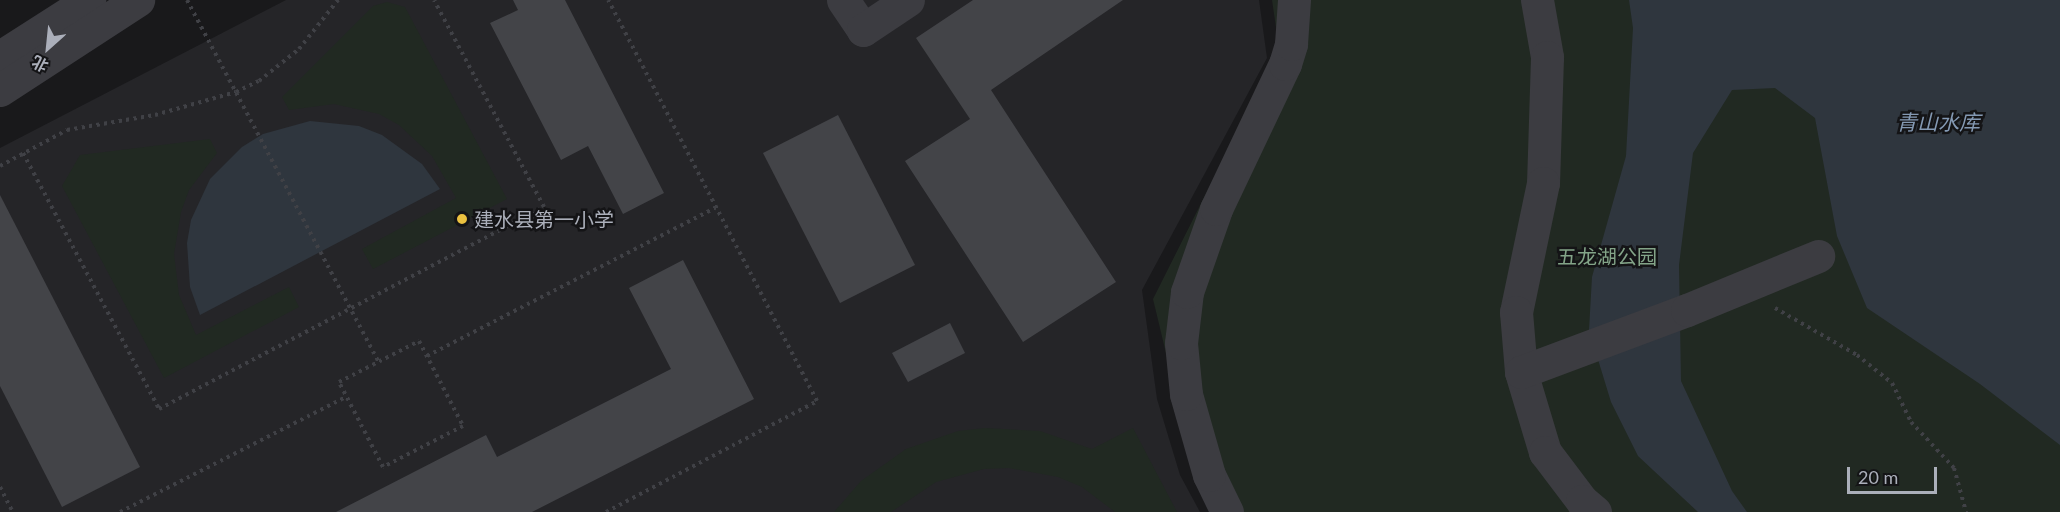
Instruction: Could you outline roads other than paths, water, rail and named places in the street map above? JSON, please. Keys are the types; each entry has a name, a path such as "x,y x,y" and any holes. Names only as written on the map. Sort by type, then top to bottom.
{"street":[{"path":"0,57 88,0"},
{"path":"0,90 138,0"},
{"path":"843,0 863,30 908,0"},
{"path":"1227,512 1209,475 1186,394 1181,342 1187,292 1216,209 1286,64 1291,44 1294,0"},
{"path":"1537,0 1547,57 1543,183 1516,312 1521,372 1545,452 1582,501 1595,512"},
{"path":"1521,372 1687,310 1818,256"}],"water":[{"name":"青山水库","path":"1629,0 2060,0 2060,445 1980,384 1867,308 1837,236 1815,118 1775,88 1732,90 1693,153 1679,265 1681,381 1732,491 1747,512 1698,512 1638,456 1611,402 1589,330 1592,277 1626,156 1633,28"},
{"path":"310,121 359,126 382,135 422,164 440,189 200,315 190,287 187,243 191,220 210,179 242,147 263,134"}],"place":[{"name":"建水县第一小学","path":"462,219"}],"park label":[{"name":"五龙湖公园","path":"1607,256"}]}
